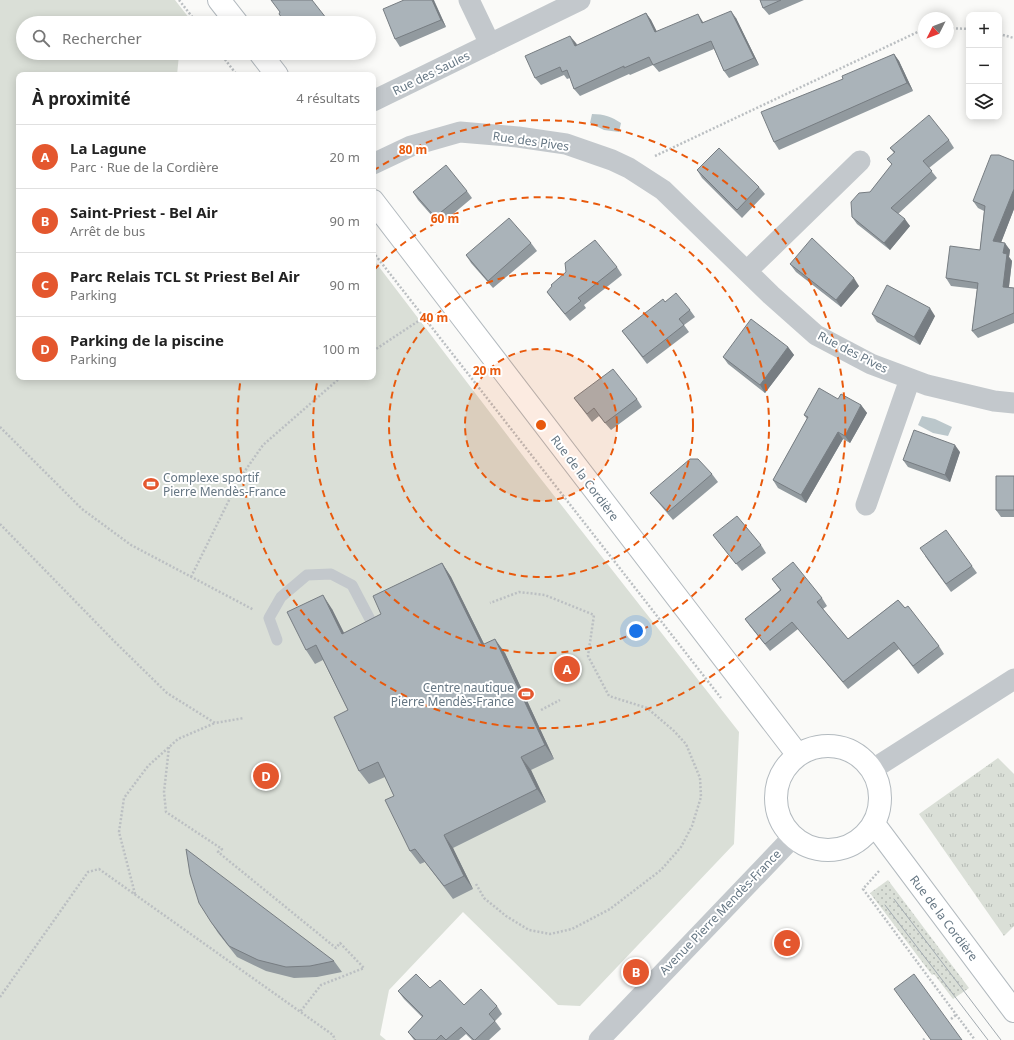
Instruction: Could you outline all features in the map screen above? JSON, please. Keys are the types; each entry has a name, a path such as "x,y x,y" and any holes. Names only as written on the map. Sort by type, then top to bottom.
{"street":[{"path":"219,0 232,16"},
{"path":"469,0 490,44"},
{"name":"Rue des Saules","path":"376,100 580,0"},
{"path":"265,60 275,72"},
{"name":"Rue des Pives","path":"376,163 410,146 460,132 518,137 566,144 612,160 629,168 663,190 771,295 816,334 871,364 910,379 928,385 986,399 1014,403"},
{"path":"747,271 860,161"},
{"name":"Rue de la Cordière","path":"376,205 798,755"},
{"path":"866,505 910,379"},
{"path":"873,769 1014,679"},
{"path":"823,746 851,750 873,769 880,787 881,801 874,824 863,838 850,846 824,851 807,846 793,837 780,819 776,802 777,786 783,772 798,755 810,748 823,746"},
{"name":"Rue de la Cordière","path":"874,824 1014,1011"},
{"name":"Avenue Pierre Mendès-France","path":"599,1040 793,837"}],"lane":[{"path":"277,640 270,618 282,597 307,575 330,574 352,585 373,625"}],"path":[{"path":"179,0 192,16"},
{"path":"954,28 966,29"},
{"path":"629,168 918,32"},
{"path":"1002,35 1014,38"},
{"path":"225,60 235,72"},
{"path":"376,256 722,699"},
{"path":"376,349 450,302"},
{"path":"191,577 240,478 263,445 338,380"},
{"path":"0,427 82,509 131,545 270,618"},
{"path":"0,524 114,641 168,693 215,723"},
{"path":"476,884 484,898 506,916 529,930 550,934 572,929 610,909 661,870 681,847 692,826 701,797 700,778 686,744 647,708 609,696 588,656 594,615 545,595 519,592 490,603"},
{"path":"541,710 560,700"},
{"path":"135,894 119,832 124,798 148,766 178,739 215,723 244,718"},
{"path":"168,747 164,792 166,812 222,849 218,852 336,948 340,943 364,968 321,985 300,1012"},
{"path":"894,851 863,890 975,1040"},
{"path":"0,997 88,872 99,869 333,1035 335,1040"},
{"path":"951,1019 956,1015"}],"green space":[{"name":"Complexe sportif Pierre Mendès-France","path":"0,0 175,0 188,16 16,16 16,60 178,60 177,72 16,72 16,380 376,380 376,263 530,465 739,732 734,844 580,1006 558,1005 463,912 389,990 380,1035 386,1040 0,1040"},
{"path":"998,758 1014,774 1014,926 1004,936 919,814"},
{"path":"888,880 969,988 953,999 934,974 932,975 870,893"}],"shaded area":[{"path":"592,114 608,116 621,123 619,132 604,130 590,123"},
{"path":"922,416 935,419 952,427 948,436 933,433 918,425"}],"building":[{"path":"271,0 312,0 325,16 281,16 279,14 280,12"},
{"path":"404,0 432,0 441,20 395,39 383,9"},
{"path":"760,0 781,0 763,8"},
{"path":"731,11 754,58 724,71 711,41 653,65 649,57 624,68 624,66 574,89 567,70 562,72 560,67 535,78 525,56 570,36 575,46 646,13 655,32 698,14 702,23"},
{"path":"894,54 907,83 774,142 761,112 843,79 842,76"},
{"path":"929,115 949,140 923,161 932,171 891,208 905,219 884,243 852,217 851,202 859,193 870,192 892,164 887,159 895,152 890,148"},
{"path":"719,148 759,187 737,210 697,170"},
{"path":"991,155 999,155 1014,161 1014,189 993,241 1005,243 1003,253 1007,254 1003,287 1014,288 1014,313 972,331 978,283 946,278 950,246 980,250 985,206 973,201"},
{"path":"446,165 467,191 435,217 413,192"},
{"path":"509,218 531,243 488,281 466,255"},
{"path":"812,238 854,278 836,300 790,264"},
{"path":"595,240 617,267 578,298 581,301 565,314 547,292 552,286 551,285 566,272 565,263"},
{"path":"887,285 930,308 914,337 872,314"},
{"path":"676,293 690,310 679,319 684,325 643,357 622,331 663,299 665,302"},
{"path":"751,319 788,347 760,385 723,357"},
{"path":"613,369 637,399 605,423 594,408 587,414 574,398"},
{"path":"819,388 838,399 841,394 861,405 845,436 838,432 801,495 773,480 808,417 804,415"},
{"path":"914,430 955,445 945,475 903,460"},
{"path":"690,459 698,459 712,474 668,512 650,493"},
{"path":"996,476 1014,476 1014,510 996,510"},
{"path":"737,516 761,545 736,564 713,535"},
{"path":"946,530 972,566 946,584 920,548"},
{"path":"793,562 822,598 817,602 848,639 898,600 905,608 908,606 939,646 913,666 894,642 843,682 792,622 765,644 745,619 781,590 772,579"},
{"path":"442,563 482,645 495,639 545,745 521,757 537,789 444,835 464,876 444,886 415,849 410,851 385,800 394,796 378,762 359,771 334,717 348,710 316,645 306,650 287,612 323,595 342,634 381,614 373,596"},
{"path":"186,849 334,961 310,966 286,967 258,960 229,946 199,903 190,874"},
{"path":"416,974 430,988 440,980 464,1005 481,989 497,1006 489,1014 495,1021 475,1040 461,1027 446,1040 441,1035 436,1040 416,1040 408,1032 423,1016 398,991"},
{"path":"914,974 962,1040 931,1040 894,989"}],"tram line":[{"path":"894,899 1001,1040"},
{"path":"885,905 988,1040"}],"place":[{"name":"Complexe sportif Pierre Mendès-France","path":"151,484"},
{"name":"La Lagune","path":"567,669"},
{"name":"Centre nautique Pierre Mendès-France","path":"526,694"},
{"name":"Parking de la piscine","path":"266,776"},
{"name":"Parc Relais TCL St Priest Bel Air","path":"787,943"},
{"name":"Saint-Priest - Bel Air","path":"636,972"}]}
